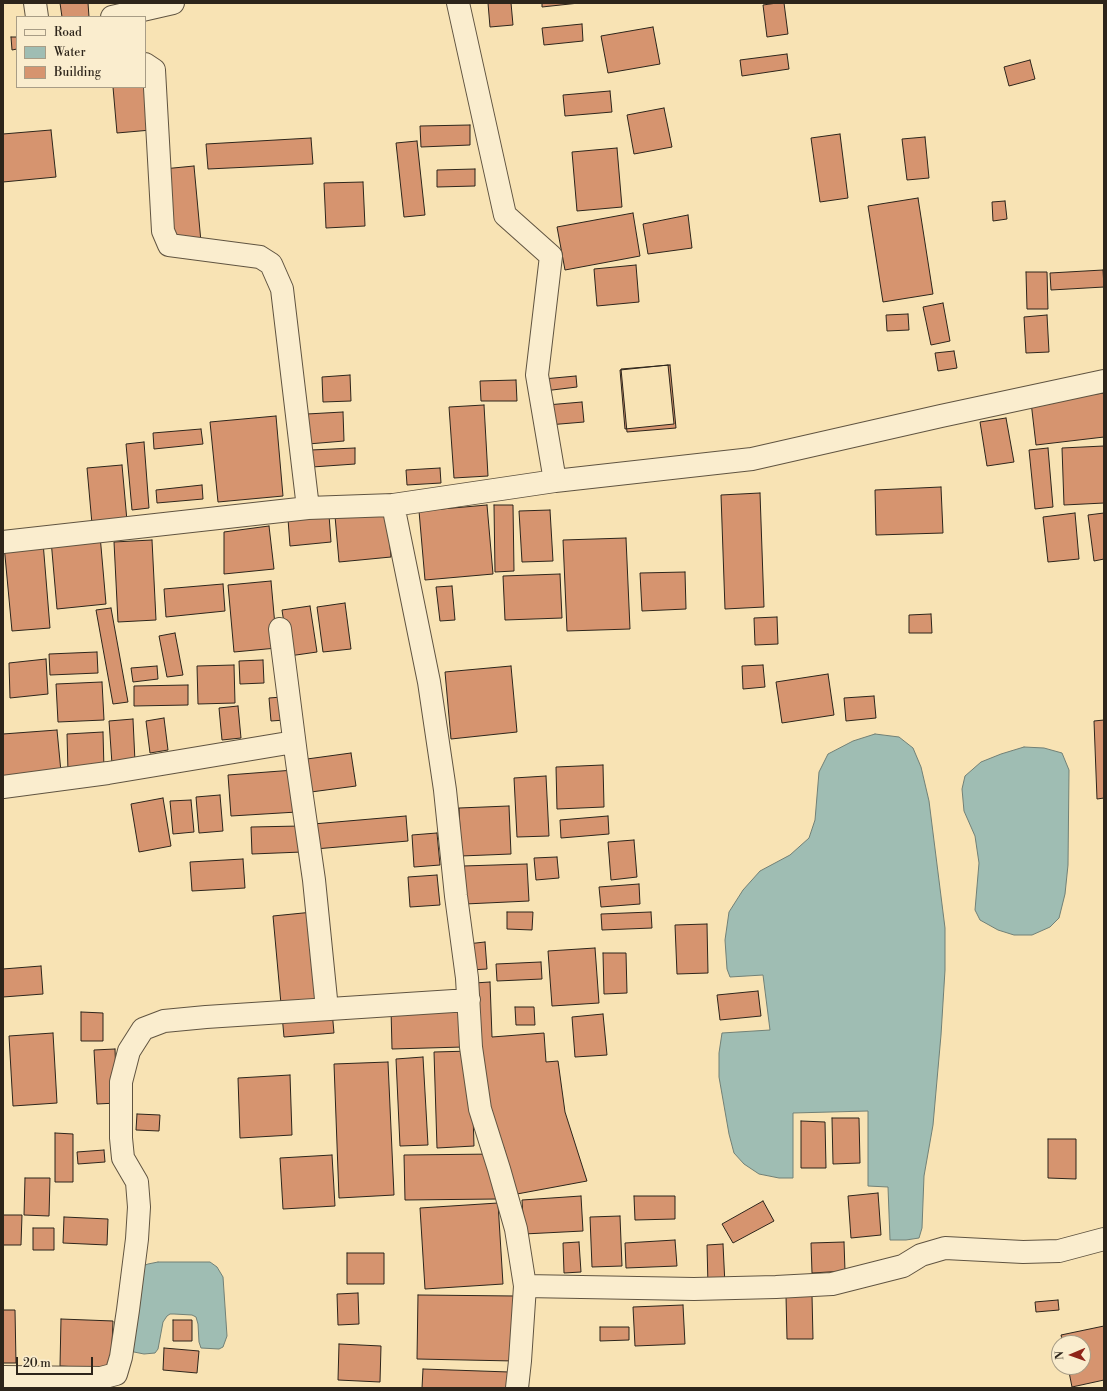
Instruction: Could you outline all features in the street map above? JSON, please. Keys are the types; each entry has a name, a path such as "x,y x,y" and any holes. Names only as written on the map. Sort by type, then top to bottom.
{"street":[{"path":"35,3 37,16"},
{"path":"116,16 173,3"},
{"path":"458,3 505,215 551,256 537,375 554,481"},
{"path":"146,65 154,70 163,231 169,245 260,257 271,264 282,289 308,508"},
{"path":"3,542 308,508 393,505 554,481 752,459 1104,381"},
{"path":"393,505 429,682 445,790 480,1109 516,1229 525,1286 517,1388"},
{"path":"280,629 294,742 314,880 327,1009"},
{"path":"3,787 116,772 294,742"},
{"path":"3,1377 25,1376 101,1378 116,1374 121,1357 138,1239 139,1207 137,1182 123,1158 121,1138 121,1082 129,1051 143,1029 164,1021 469,1000"},
{"path":"525,1286 694,1289 832,1284 903,1266 921,1255 945,1248 1023,1252 1059,1251 1104,1239"}],"water":[{"path":"875,734 899,737 913,748 921,767 929,801 945,928 945,970 941,1035 933,1125 924,1176 922,1228 919,1238 906,1240 890,1240 888,1187 868,1186 868,1111 793,1113 793,1178 779,1178 759,1174 744,1164 734,1153 729,1134 719,1077 719,1053 722,1033 770,1030 763,975 730,977 727,969 725,940 729,912 743,890 760,871 790,855 809,838 815,820 819,772 828,754 853,741"},
{"path":"1024,747 1044,748 1062,753 1069,770 1068,865 1065,894 1059,918 1050,927 1032,935 1014,935 998,930 980,920 975,910 979,863 975,836 964,811 962,789 965,776 981,762"},
{"path":"158,1262 210,1262 217,1267 223,1277 227,1336 223,1347 219,1349 201,1348 196,1317 192,1315 170,1314 163,1322 158,1349 155,1353 144,1354 134,1352 129,1348 140,1267"}],"building":[{"path":"60,3 88,3 89,16 62,16"},
{"path":"488,3 511,3 513,25 490,27"},
{"path":"542,3 579,3 542,7"},
{"path":"784,3 788,34 767,37 763,5"},
{"path":"582,24 583,41 544,45 542,28"},
{"path":"653,27 660,64 608,73 601,36"},
{"path":"11,37 16,37 16,49 12,50"},
{"path":"787,54 789,69 742,76 740,60"},
{"path":"1030,60 1035,79 1009,86 1004,67"},
{"path":"113,88 145,88 151,130 117,133"},
{"path":"610,91 612,112 565,116 563,95"},
{"path":"664,108 672,147 634,154 627,115"},
{"path":"470,125 470,145 421,147 420,126"},
{"path":"51,130 56,177 3,182 3,134"},
{"path":"840,134 848,198 820,202 811,138"},
{"path":"925,137 929,178 907,180 902,139"},
{"path":"311,138 313,164 208,169 206,144"},
{"path":"417,141 425,215 404,217 396,143"},
{"path":"617,148 622,207 577,211 572,152"},
{"path":"194,166 201,242 170,245 163,169"},
{"path":"475,169 475,186 437,187 437,170"},
{"path":"363,182 365,226 326,228 324,183"},
{"path":"918,198 933,294 883,302 868,206"},
{"path":"1005,201 1007,219 993,221 992,202"},
{"path":"633,213 640,256 565,270 557,227"},
{"path":"688,215 692,248 648,254 643,224"},
{"path":"636,265 639,302 597,306 594,269"},
{"path":"1103,270 1104,287 1051,290 1050,273"},
{"path":"1026,272 1047,272 1048,309 1027,309"},
{"path":"943,303 950,341 931,345 923,307"},
{"path":"908,314 909,330 887,331 886,315"},
{"path":"1047,315 1049,352 1026,353 1024,317"},
{"path":"954,351 957,368 938,371 935,353"},
{"path":"668,365 674,424 625,429 620,370"},
{"path":"670,365 676,428 627,432 621,369"},
{"path":"350,375 351,401 323,402 322,377"},
{"path":"576,376 577,387 544,391 543,379"},
{"path":"516,380 517,401 481,401 480,381"},
{"path":"1104,393 1104,437 1036,445 1031,402"},
{"path":"582,402 584,422 548,425 547,405"},
{"path":"484,405 488,476 454,478 449,407"},
{"path":"343,412 344,441 308,444 307,414"},
{"path":"276,416 283,496 218,502 210,422"},
{"path":"1006,418 1014,462 987,466 980,422"},
{"path":"201,429 203,444 154,449 153,433"},
{"path":"144,442 149,508 132,510 126,444"},
{"path":"1104,446 1104,503 1064,505 1062,448"},
{"path":"355,448 355,464 312,467 311,450"},
{"path":"1048,448 1053,507 1035,509 1029,450"},
{"path":"122,465 127,521 92,524 87,468"},
{"path":"440,468 441,483 407,485 406,470"},
{"path":"202,485 203,499 157,503 156,490"},
{"path":"941,487 943,533 876,535 875,490"},
{"path":"760,493 764,607 725,609 721,495"},
{"path":"487,505 493,574 425,580 419,511"},
{"path":"494,505 513,505 514,571 495,572"},
{"path":"550,510 553,561 522,562 519,511"},
{"path":"387,512 391,557 339,562 335,516"},
{"path":"1075,513 1079,559 1048,562 1043,517"},
{"path":"1104,513 1104,559 1094,561 1088,515"},
{"path":"329,515 331,542 290,546 288,519"},
{"path":"269,526 274,569 224,574 224,532"},
{"path":"100,535 106,604 57,609 51,540"},
{"path":"626,538 630,629 567,631 563,540"},
{"path":"152,540 156,620 118,622 114,542"},
{"path":"43,542 50,628 12,631 4,545"},
{"path":"685,572 686,609 642,611 640,573"},
{"path":"560,574 562,618 505,620 503,576"},
{"path":"271,581 277,648 234,652 228,585"},
{"path":"223,584 225,611 166,617 164,589"},
{"path":"452,586 455,620 440,621 436,587"},
{"path":"345,603 351,649 323,652 317,607"},
{"path":"310,606 317,652 289,656 282,610"},
{"path":"111,608 128,702 113,704 96,610"},
{"path":"931,614 932,633 909,633 909,615"},
{"path":"777,617 778,644 755,645 754,618"},
{"path":"175,633 183,675 167,677 159,636"},
{"path":"97,652 98,673 50,675 49,654"},
{"path":"46,659 48,694 10,698 9,663"},
{"path":"263,660 264,683 240,684 239,661"},
{"path":"234,665 235,703 198,704 197,666"},
{"path":"763,665 765,687 743,689 742,666"},
{"path":"157,666 158,679 133,682 131,668"},
{"path":"511,666 517,732 451,739 445,672"},
{"path":"828,674 834,715 782,723 776,682"},
{"path":"102,682 104,720 58,722 56,684"},
{"path":"188,685 188,705 134,706 134,686"},
{"path":"874,696 876,718 846,721 844,698"},
{"path":"282,697 285,720 271,721 269,698"},
{"path":"238,706 241,738 222,740 219,708"},
{"path":"164,718 168,750 150,753 146,721"},
{"path":"133,719 135,762 112,764 109,721"},
{"path":"1104,720 1104,798 1097,799 1094,721"},
{"path":"57,730 61,772 3,776 3,734"},
{"path":"103,732 104,770 68,772 67,734"},
{"path":"351,753 356,786 311,792 307,759"},
{"path":"603,765 604,807 557,809 556,767"},
{"path":"294,770 297,812 231,816 228,775"},
{"path":"546,776 549,836 517,837 514,778"},
{"path":"220,795 223,831 199,833 196,797"},
{"path":"163,798 171,846 139,852 131,804"},
{"path":"191,800 194,832 173,834 170,801"},
{"path":"509,806 511,854 461,856 459,808"},
{"path":"406,816 408,841 315,849 313,824"},
{"path":"608,816 609,834 561,838 560,820"},
{"path":"301,826 302,852 252,854 251,827"},
{"path":"437,833 440,865 414,867 412,835"},
{"path":"634,840 637,877 611,880 608,842"},
{"path":"557,857 559,878 536,880 534,858"},
{"path":"243,859 245,888 192,891 190,862"},
{"path":"527,864 529,901 465,904 463,866"},
{"path":"437,875 440,905 410,907 408,877"},
{"path":"639,884 640,904 601,907 599,887"},
{"path":"323,911 334,1033 284,1037 273,916"},
{"path":"507,912 533,912 532,930 507,929"},
{"path":"651,912 652,928 602,930 601,914"},
{"path":"707,924 708,973 677,974 675,925"},
{"path":"485,942 487,969 470,970 467,944"},
{"path":"595,948 599,1003 552,1006 548,951"},
{"path":"603,953 626,953 627,993 604,994"},
{"path":"541,962 542,979 497,981 496,964"},
{"path":"41,966 43,994 3,997 3,969"},
{"path":"490,982 492,1037 544,1033 546,1062 558,1061 565,1112 587,1181 517,1194 504,1148 494,1126 478,1058 474,983"},
{"path":"758,991 761,1016 720,1020 717,995"},
{"path":"515,1007 534,1007 535,1025 516,1025"},
{"path":"462,1008 463,1047 392,1049 391,1009"},
{"path":"81,1012 103,1013 103,1041 81,1041"},
{"path":"603,1014 607,1055 575,1057 572,1017"},
{"path":"53,1033 57,1103 13,1106 9,1036"},
{"path":"115,1049 117,1103 97,1104 94,1050"},
{"path":"471,1051 474,1146 437,1148 434,1052"},
{"path":"423,1057 428,1145 400,1146 396,1059"},
{"path":"388,1062 394,1195 339,1198 334,1064"},
{"path":"290,1075 292,1135 240,1138 238,1078"},
{"path":"137,1114 160,1115 159,1131 136,1130"},
{"path":"832,1118 859,1118 860,1163 833,1164"},
{"path":"801,1121 825,1122 826,1168 801,1168"},
{"path":"55,1133 73,1134 73,1182 55,1182"},
{"path":"1048,1139 1076,1139 1076,1179 1048,1178"},
{"path":"104,1150 105,1162 78,1164 77,1152"},
{"path":"497,1154 497,1199 405,1200 404,1155"},
{"path":"332,1155 335,1206 283,1209 280,1158"},
{"path":"25,1178 50,1178 49,1216 24,1215"},
{"path":"878,1193 881,1235 851,1238 848,1196"},
{"path":"581,1196 583,1231 524,1234 522,1200"},
{"path":"634,1196 675,1196 675,1219 635,1220"},
{"path":"763,1201 774,1221 733,1243 722,1224"},
{"path":"498,1203 503,1284 425,1289 420,1208"},
{"path":"3,1215 22,1215 21,1245 3,1245"},
{"path":"620,1216 622,1266 592,1267 590,1217"},
{"path":"64,1217 108,1219 107,1245 63,1243"},
{"path":"33,1228 54,1228 54,1250 33,1250"},
{"path":"675,1240 677,1266 626,1268 625,1243"},
{"path":"579,1242 581,1272 564,1273 563,1243"},
{"path":"844,1242 845,1271 812,1273 811,1243"},
{"path":"723,1244 725,1285 708,1286 707,1245"},
{"path":"347,1253 384,1253 384,1284 347,1284"},
{"path":"358,1293 359,1324 338,1325 337,1294"},
{"path":"418,1295 515,1296 514,1361 417,1359"},
{"path":"812,1295 813,1339 787,1339 786,1296"},
{"path":"1058,1300 1059,1310 1036,1312 1035,1302"},
{"path":"683,1305 685,1344 635,1346 633,1307"},
{"path":"3,1310 15,1310 16,1363 3,1363"},
{"path":"61,1319 113,1321 111,1369 60,1366"},
{"path":"173,1320 192,1320 192,1341 173,1341"},
{"path":"1104,1326 1104,1380 1072,1387 1070,1375 1091,1375 1091,1335 1061,1335"},
{"path":"600,1327 629,1327 629,1340 600,1341"},
{"path":"339,1344 381,1346 380,1382 338,1380"},
{"path":"164,1348 199,1351 197,1373 163,1370"},
{"path":"423,1369 509,1372 509,1388 422,1388"}]}
